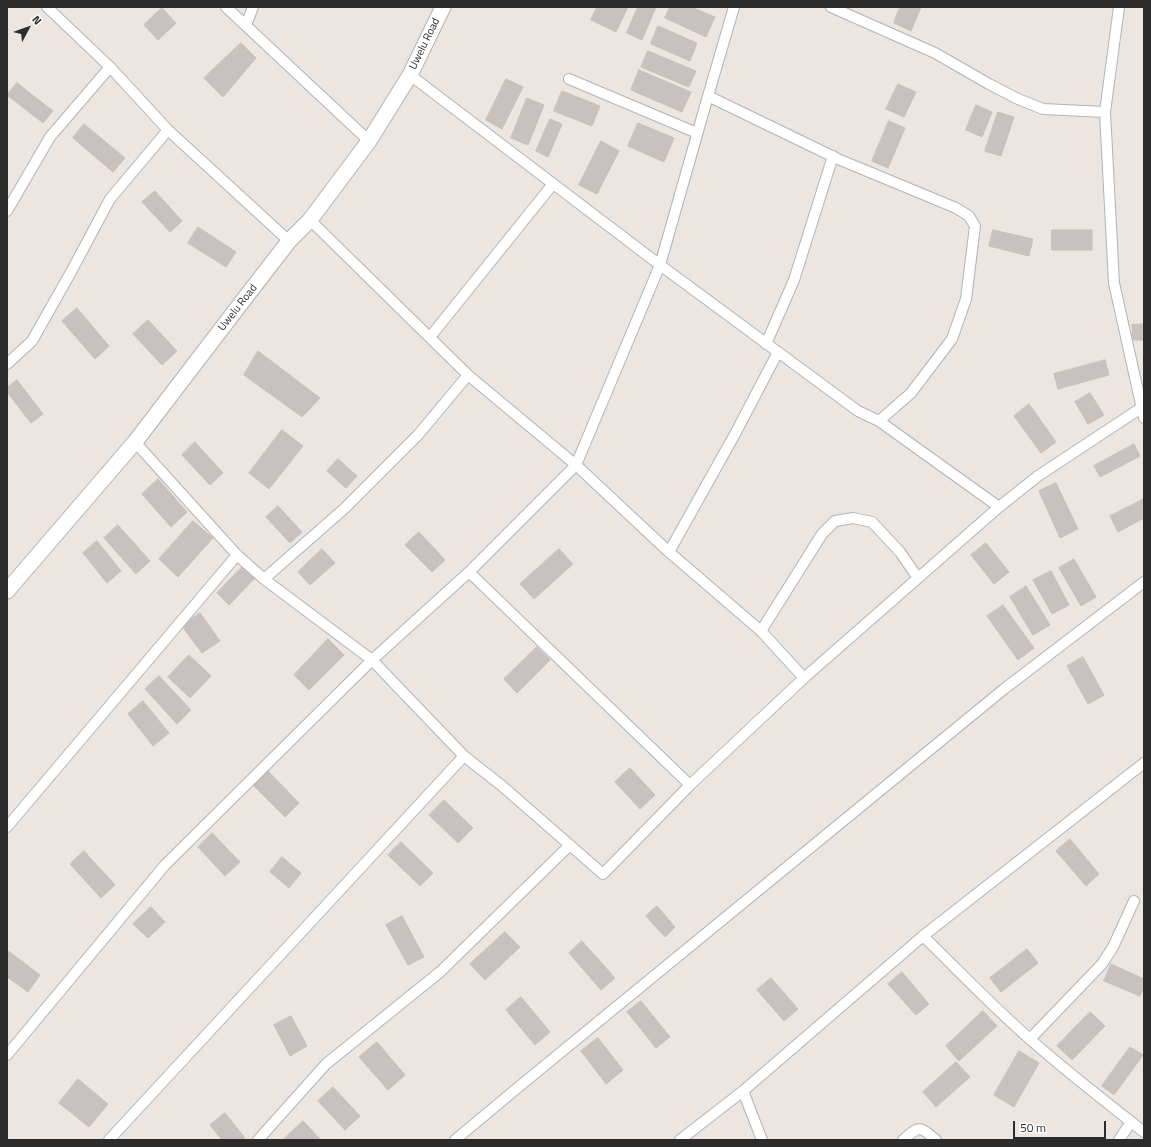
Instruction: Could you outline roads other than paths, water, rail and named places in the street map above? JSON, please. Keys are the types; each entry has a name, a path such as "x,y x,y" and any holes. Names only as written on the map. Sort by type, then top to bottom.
{"street":[{"path":"47,7 110,67 168,130 289,241"},
{"path":"226,7 369,141"},
{"path":"246,25 253,7"},
{"name":"Uwelu Road","path":"7,591 135,442 289,241 310,220 369,141 410,76 443,7"},
{"path":"831,7 935,53 1000,90 1043,109 1105,112"},
{"path":"135,442 237,556 264,579 372,660 464,756 501,785 603,874 690,785 804,678 999,507 1038,476 1143,413 1114,283 1105,112 1119,7"},
{"path":"7,1055 165,865 372,660 469,572 576,465 660,265 732,8"},
{"path":"7,211 50,137 110,67"},
{"path":"410,76 766,344 858,411 879,421 999,507"},
{"path":"569,79 697,133"},
{"path":"708,96 833,156 956,208 969,216 975,226 966,299 952,339 911,394 879,421"},
{"path":"7,364 32,341 110,199 168,130"},
{"path":"766,344 794,280 833,156"},
{"path":"430,337 553,184"},
{"path":"310,220 468,375 576,465 669,552 760,631 804,678"},
{"path":"669,552 735,434 778,352"},
{"path":"264,579 345,508 418,435 468,375"},
{"path":"760,631 822,534 836,521 853,518 872,522 900,552 918,578"},
{"path":"7,827 237,556"},
{"path":"469,572 690,785"},
{"path":"455,1140 1004,689 1144,582"},
{"path":"109,1140 464,756"},
{"path":"680,1140 743,1090 923,936 1144,763"},
{"path":"258,1140 326,1064 440,972 570,845"},
{"path":"1030,1039 1102,964 1113,947 1134,901"},
{"path":"923,936 1030,1039 1077,1079 1144,1132"},
{"path":"743,1090 762,1140"},
{"path":"1119,1140 1131,1122"},
{"path":"903,1140 913,1131 918,1129 923,1129 936,1140"}]}
